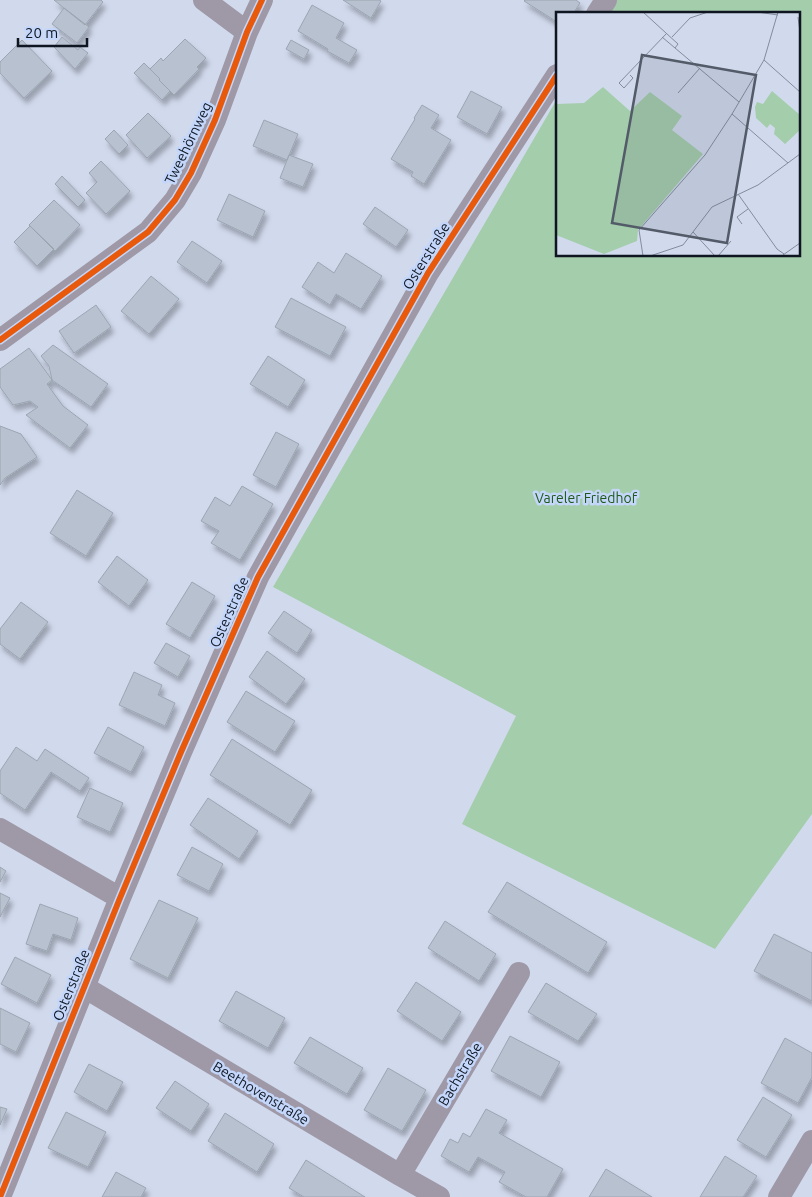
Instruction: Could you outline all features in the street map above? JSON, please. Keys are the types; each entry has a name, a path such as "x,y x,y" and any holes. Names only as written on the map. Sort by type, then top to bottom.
{"street":[{"path":"204,0 247,32"},
{"name":"Tweehörnweg","path":"0,340 154,226 174,200 191,173 215,120 247,32 262,0"},
{"path":"598,12 606,0"},
{"name":"Osterstraße","path":"0,1197 180,752 258,577 428,272 556,77"},
{"path":"0,829 120,898"},
{"name":"Bachstraße","path":"400,1175 519,973"},
{"name":"Beethovenstraße","path":"84,987 439,1197"},
{"path":"780,1197 812,1141"}],"green space":[{"name":"Vareler Friedhof","path":"615,0 812,0 812,814 715,949 462,824 516,716 273,587 556,101 556,256 800,256 800,12 608,12"}],"building":[{"path":"54,0 101,0 103,2 85,25"},
{"path":"343,0 379,0 381,1 371,18"},
{"path":"576,0 580,3 574,12 556,12 556,21 524,1"},
{"path":"312,5 344,23 336,38 357,50 349,63 327,51 328,49 298,31"},
{"path":"64,8 89,27 77,43 52,24"},
{"path":"62,37 78,50 80,47 88,53 75,69 54,47"},
{"path":"185,39 206,58 197,67 199,69 174,95 150,69 161,58 163,61"},
{"path":"22,40 52,71 24,98 0,73 0,62"},
{"path":"291,40 309,50 304,59 286,49"},
{"path":"144,63 170,91 162,100 134,73"},
{"path":"471,91 502,107 487,134 457,117"},
{"path":"422,105 439,115 431,128 451,140 424,184 411,176 413,172 391,159"},
{"path":"148,113 171,136 147,158 126,135"},
{"path":"264,120 298,134 287,160 253,146"},
{"path":"114,130 128,145 119,154 105,139"},
{"path":"289,155 313,164 303,187 280,178"},
{"path":"101,161 130,191 106,214 86,193 97,182 89,173"},
{"path":"62,176 85,200 78,207 55,184"},
{"path":"229,194 265,211 253,237 217,220"},
{"path":"54,200 80,225 55,251 29,225"},
{"path":"375,207 408,230 396,247 363,224"},
{"path":"30,226 54,249 37,266 14,242"},
{"path":"192,241 222,261 207,283 177,262"},
{"path":"346,253 382,276 361,309 336,294 330,305 302,287 318,262 334,273"},
{"path":"151,276 179,299 149,334 121,311"},
{"path":"291,298 346,327 330,356 275,327"},
{"path":"96,305 111,327 74,353 59,331"},
{"path":"53,345 108,384 91,407 52,380 49,366 41,356"},
{"path":"29,348 52,380 47,384 63,406 88,425 70,448 26,415 38,407 30,401 13,405 0,387 0,369"},
{"path":"268,356 305,380 288,407 250,384"},
{"path":"0,426 21,434 37,457 5,478 0,485"},
{"path":"276,432 299,444 276,487 253,475"},
{"path":"242,486 273,504 240,560 211,543 219,531 201,521 215,497 230,506"},
{"path":"77,490 113,513 86,556 50,533"},
{"path":"117,556 148,580 129,606 98,582"},
{"path":"192,582 215,596 190,638 166,624"},
{"path":"21,602 48,622 20,659 0,644 0,629"},
{"path":"284,611 312,630 297,653 268,633"},
{"path":"166,643 190,656 178,677 154,663"},
{"path":"267,651 305,679 286,704 249,677"},
{"path":"134,672 162,685 158,695 175,703 165,726 119,705"},
{"path":"246,691 295,721 275,752 227,722"},
{"path":"108,727 144,747 131,772 94,753"},
{"path":"232,739 312,790 290,825 210,775"},
{"path":"16,747 37,761 45,749 89,778 80,791 51,772 25,810 0,793 0,771"},
{"path":"90,788 123,803 110,832 77,817"},
{"path":"208,798 258,831 239,859 190,825"},
{"path":"192,847 223,864 209,891 177,875"},
{"path":"0,867 6,871 0,882"},
{"path":"507,882 607,942 588,973 488,912"},
{"path":"0,893 10,898 0,917"},
{"path":"159,900 198,918 168,978 130,959"},
{"path":"40,904 78,918 71,940 53,934 47,951 26,944"},
{"path":"445,921 496,954 479,981 428,948"},
{"path":"774,934 812,953 812,1001 754,971"},
{"path":"15,957 51,975 37,1003 1,984"},
{"path":"416,982 461,1012 442,1041 397,1011"},
{"path":"546,983 597,1014 578,1041 528,1012"},
{"path":"236,991 285,1018 268,1048 219,1021"},
{"path":"0,1008 30,1023 16,1052 0,1044"},
{"path":"510,1036 560,1062 541,1097 491,1071"},
{"path":"310,1037 363,1068 347,1094 294,1063"},
{"path":"785,1038 812,1053 812,1077 798,1103 761,1083"},
{"path":"89,1064 123,1082 107,1111 74,1092"},
{"path":"388,1068 426,1090 402,1131 364,1110"},
{"path":"175,1081 209,1104 191,1131 156,1108"},
{"path":"763,1097 792,1115 766,1157 737,1140"},
{"path":"0,1107 7,1109 0,1125"},
{"path":"486,1109 507,1120 499,1133 563,1169 547,1197 526,1197 499,1182 505,1172 478,1157 469,1172 441,1156 450,1139 458,1143 463,1133 470,1137"},
{"path":"66,1112 106,1132 88,1167 48,1148"},
{"path":"225,1113 274,1144 257,1172 208,1141"},
{"path":"725,1156 757,1176 743,1197 700,1197"},
{"path":"306,1160 365,1197 304,1197 289,1188"},
{"path":"606,1169 652,1197 589,1197"},
{"path":"116,1172 146,1188 141,1197 102,1197"}],"cycle path":[{"path":"0,340 148,232 175,200 191,173 215,120 247,32 262,0"},
{"path":"0,1197 120,898 181,752 258,577 428,273 556,77"}]}
